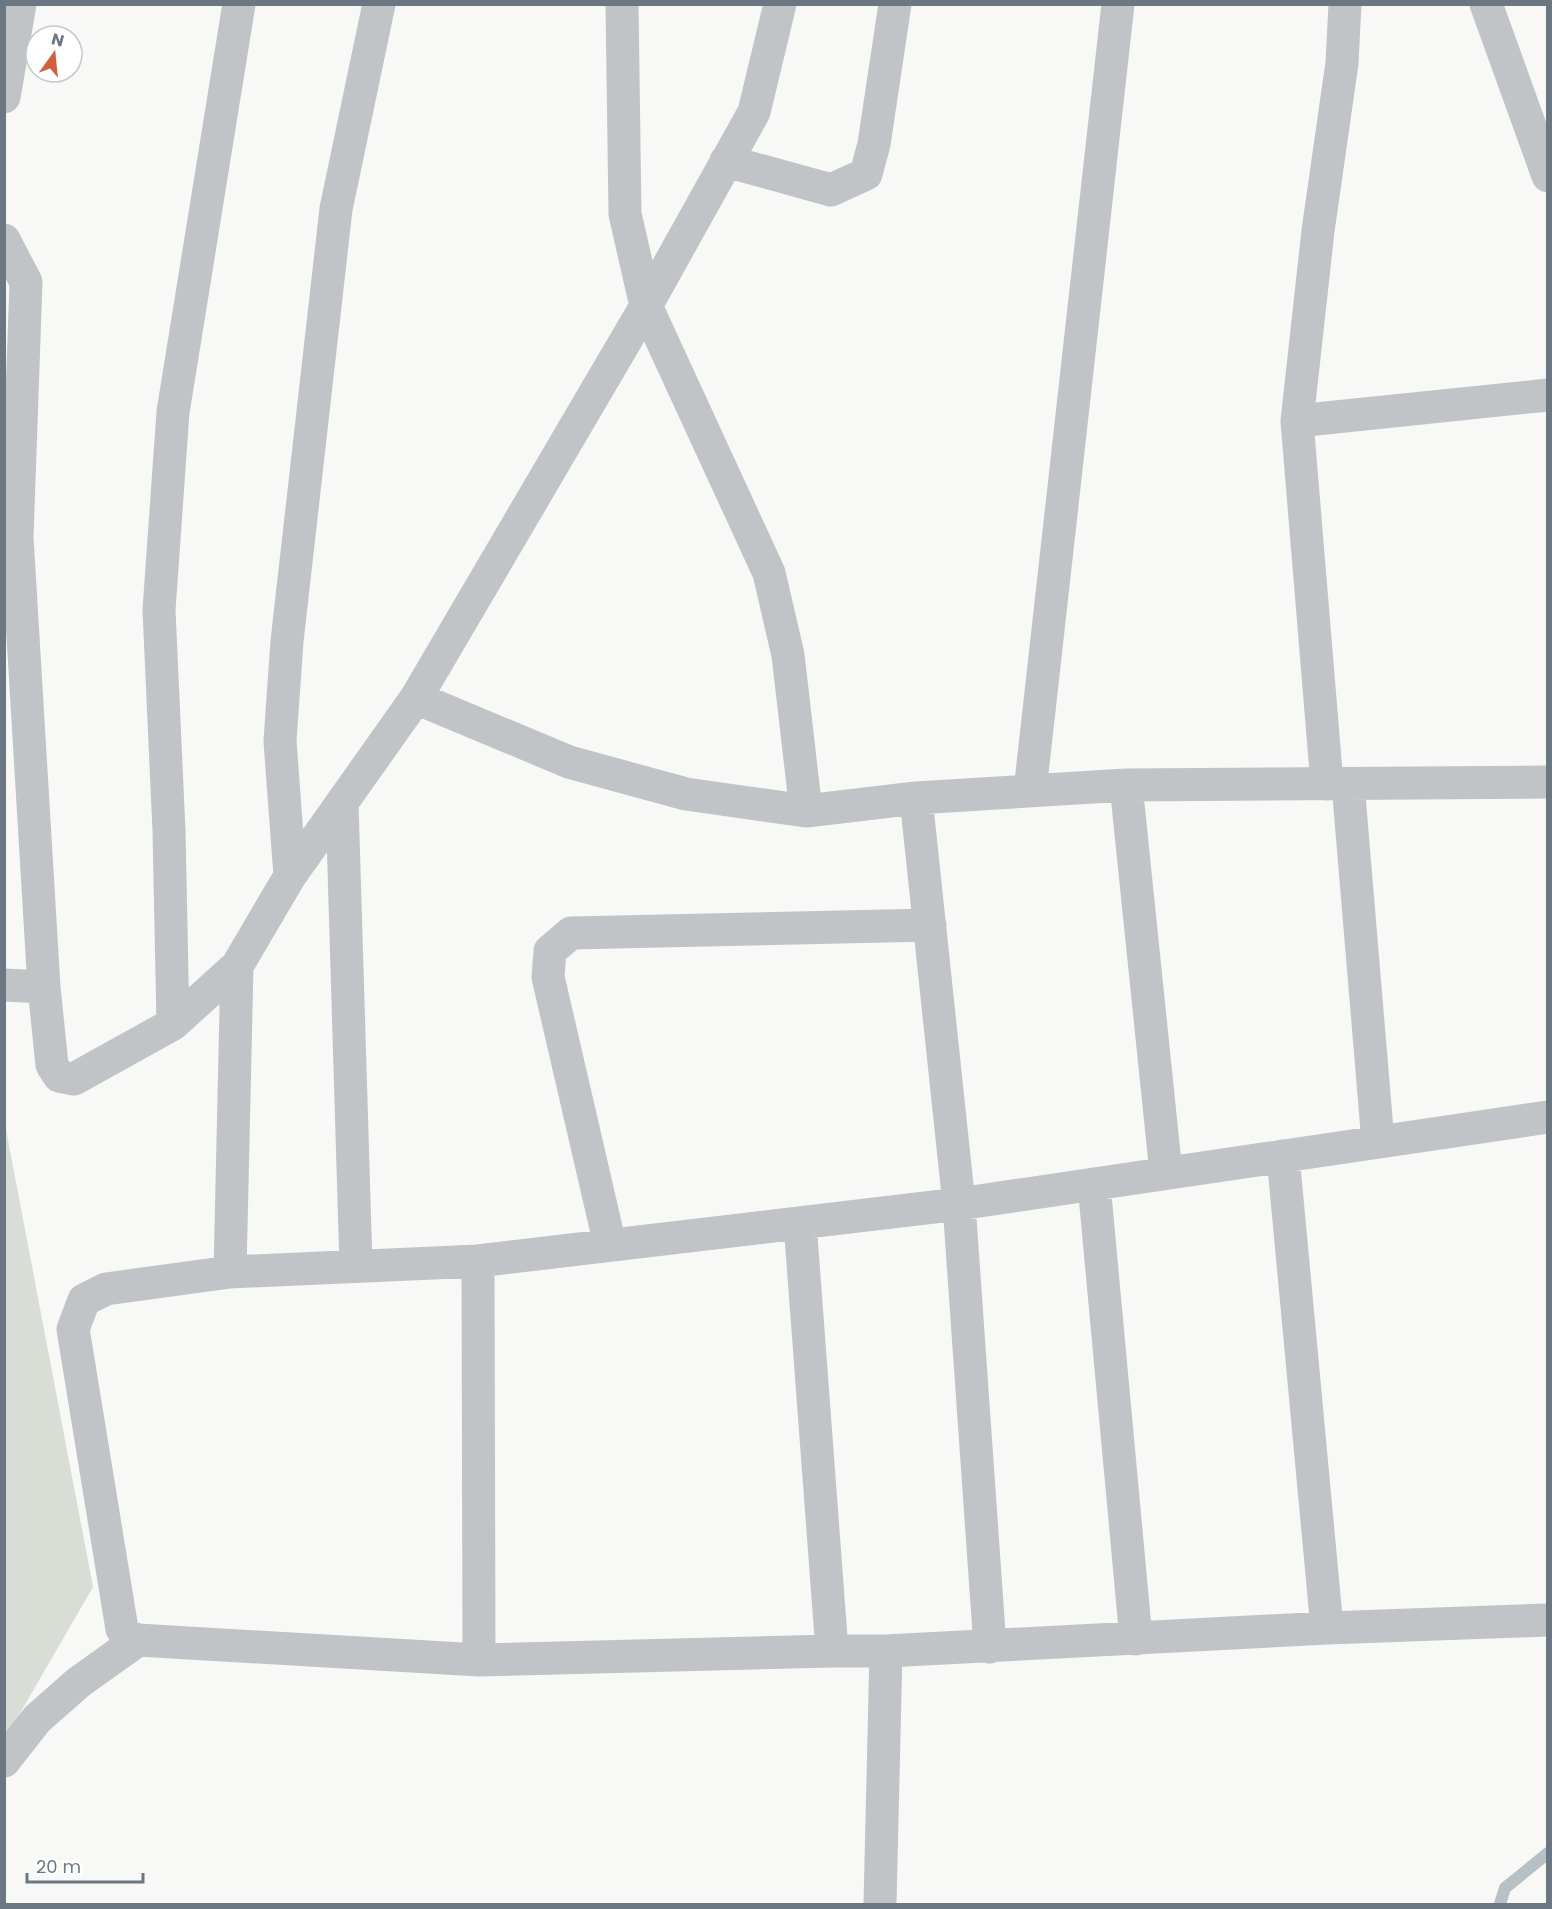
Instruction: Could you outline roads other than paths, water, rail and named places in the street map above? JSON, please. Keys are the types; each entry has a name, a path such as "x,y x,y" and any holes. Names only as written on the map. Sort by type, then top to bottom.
{"street":[{"path":"4,97 20,4"},
{"path":"172,1024 169,831 160,598 173,412 239,4"},
{"path":"290,876 280,741 287,641 336,209 379,4"},
{"path":"622,4 625,214 646,306 769,573 788,655 806,811"},
{"path":"4,240 26,282 17,537 44,987 52,1065 59,1076 74,1080 172,1024 237,966 290,876 416,698 646,306 754,112 780,4"},
{"path":"726,161 831,190 866,174 874,144 895,4"},
{"path":"1030,791 1118,4"},
{"path":"1345,4 1342,63 1318,231 1297,422 1378,1142"},
{"path":"1486,4 1548,176"},
{"path":"1297,422 1548,395"},
{"path":"416,698 569,762 686,794 806,811 916,798 1126,785 1548,782"},
{"path":"1126,785 1166,1173"},
{"path":"916,798 959,1204 990,1647"},
{"path":"342,803 356,1266"},
{"path":"610,1245 548,977 550,951 571,933 930,925"},
{"path":"230,1272 237,966"},
{"path":"4,985 44,987"},
{"path":"1548,1117 959,1204 800,1223 478,1261 230,1272 106,1289 84,1300 73,1329 122,1629 127,1636 138,1640 479,1659 886,1651 1328,1628 1548,1620"},
{"path":"1283,1156 1328,1628"},
{"path":"1094,1184 1136,1639"},
{"path":"800,1223 832,1651"},
{"path":"478,1261 479,1659"},
{"path":"4,1761 37,1719 79,1682 138,1640"},
{"path":"880,1905 886,1651"}],"waterway":[{"path":"1500,1904 1505,1888 1548,1853"}]}
